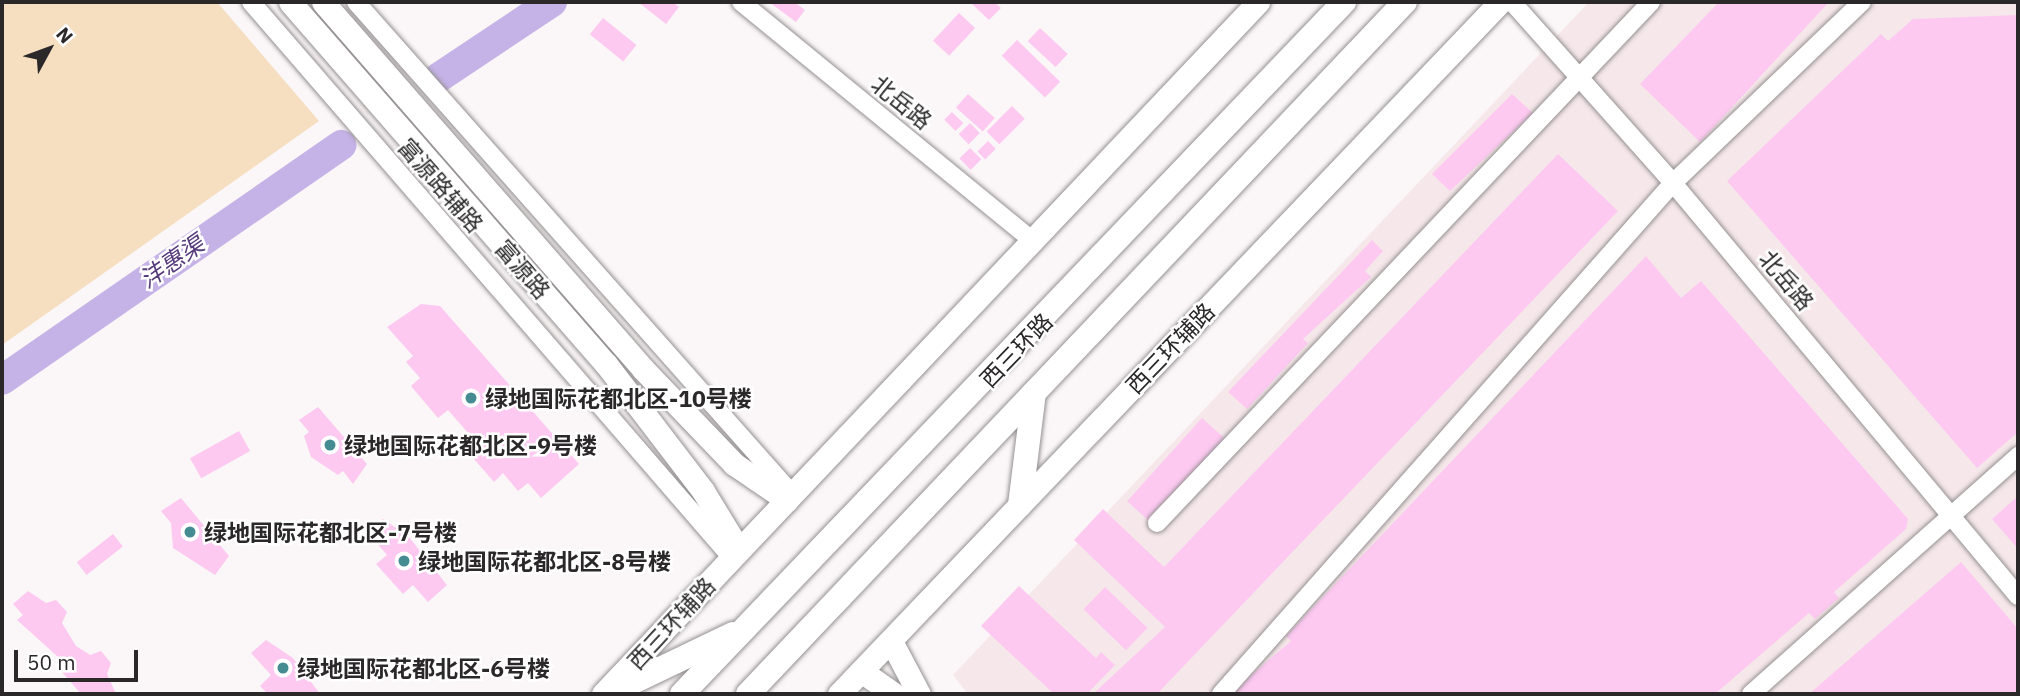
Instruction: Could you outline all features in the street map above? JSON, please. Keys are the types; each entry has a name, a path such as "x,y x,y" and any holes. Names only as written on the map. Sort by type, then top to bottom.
{"highway":[{"name":"西三环路","path":"682,694 1344,2"},
{"name":"西三环路","path":"748,694 1405,2"},
{"path":"1020,505 1034,393"},
{"path":"605,694 746,627"},
{"path":"765,694 781,659"}],"main road":[{"name":"富源路","path":"290,2 606,364 703,491 736,554"},
{"name":"富源路","path":"323,2 643,369 734,464 789,497"},
{"name":"西三环辅路","path":"605,694 1258,2"},
{"name":"西三环辅路","path":"839,694 1500,2"},
{"path":"891,641 919,694"},
{"path":"861,671 894,694"}],"street":[{"name":"富源路辅路","path":"251,2 736,554"},
{"path":"356,2 789,497"},
{"name":"北岳路","path":"741,2 1032,240"},
{"name":"北岳路","path":"1511,2 1673,183 2018,596"},
{"path":"1157,523 1651,2"},
{"path":"1221,694 1673,183 1862,2"},
{"path":"1751,694 2018,456"}],"shaded area":[{"path":"2,2 217,2 319,121 2,345"},
{"path":"1589,2 2018,2 2018,694 968,694 953,675"}],"building":[{"path":"638,2 672,2 679,7 666,24"},
{"path":"769,2 794,2 805,10 796,22"},
{"path":"970,2 994,2 1001,8 989,20"},
{"path":"1719,2 1829,2 1700,142 1640,84"},
{"path":"959,13 975,28 949,56 933,41"},
{"path":"2018,15 2018,432 1977,468 1727,181 1881,34 1888,41 1913,19"},
{"path":"603,18 636,45 623,61 590,34"},
{"path":"1040,28 1068,54 1056,67 1028,41"},
{"path":"1017,40 1060,82 1045,98 1002,56"},
{"path":"968,94 995,118 983,131 956,107"},
{"path":"1512,94 1533,113 1450,191 1432,174"},
{"path":"1012,106 1025,119 999,144 987,131"},
{"path":"952,112 963,123 956,131 944,120"},
{"path":"970,123 980,133 969,144 959,134"},
{"path":"988,141 996,149 985,159 977,152"},
{"path":"970,148 981,159 971,170 959,159"},
{"path":"1558,154 1618,211 1157,694 1093,694 1165,627 1074,540 1103,509 1164,567"},
{"path":"1372,240 1383,251 1365,271 1371,277 1303,339 1308,343 1247,409 1228,392"},
{"path":"1646,256 1681,298 1701,281 1908,519 1906,529 1834,592 1839,598 1815,619 1809,613 1715,694 1229,694 1291,641 1286,636"},
{"name":"绿地国际花都北区-10号楼","path":"421,304 440,306 579,464 541,498 528,483 518,491 503,473 494,482 467,451 476,442 448,410 438,418 411,386 420,378 406,362 413,356 387,327"},
{"name":"绿地国际花都北区-9号楼","path":"318,407 367,464 353,484 343,471 338,475 311,457 304,436 309,432 299,420"},
{"path":"1202,418 1224,438 1149,521 1127,501"},
{"path":"239,431 250,451 201,478 190,458"},
{"path":"2018,496 2018,549 1992,519"},
{"name":"绿地国际花都北区-7号楼","path":"181,498 229,556 215,575 173,548 171,523 161,511"},
{"name":"绿地国际花都北区-8号楼","path":"383,519 409,537 447,585 428,602 413,585 403,594 376,564 387,555 367,532"},
{"path":"113,534 123,547 87,575 77,562"},
{"path":"1961,562 2018,629 2018,694 1809,694"},
{"path":"1019,586 1096,658 1101,652 1115,665 1087,694 1054,694 981,626"},
{"path":"1105,587 1147,628 1126,650 1083,609"},
{"path":"28,591 46,603 56,600 67,612 62,623 76,646 90,655 101,651 111,663 107,674 116,694 81,694 62,672 68,666 17,620 23,615 13,604"},
{"name":"绿地国际花都北区-6号楼","path":"266,640 293,658 320,694 268,694 260,686 271,675 251,653"}],"waterway":[{"name":"沣惠渠","path":"438,78 552,2"},
{"name":"沣惠渠","path":"2,380 342,145"}],"place":[{"name":"绿地国际花都北区-10号楼","path":"471,398"},
{"name":"绿地国际花都北区-9号楼","path":"330,445"},
{"name":"绿地国际花都北区-7号楼","path":"190,532"},
{"name":"绿地国际花都北区-8号楼","path":"404,561"},
{"name":"绿地国际花都北区-6号楼","path":"283,668"}]}
